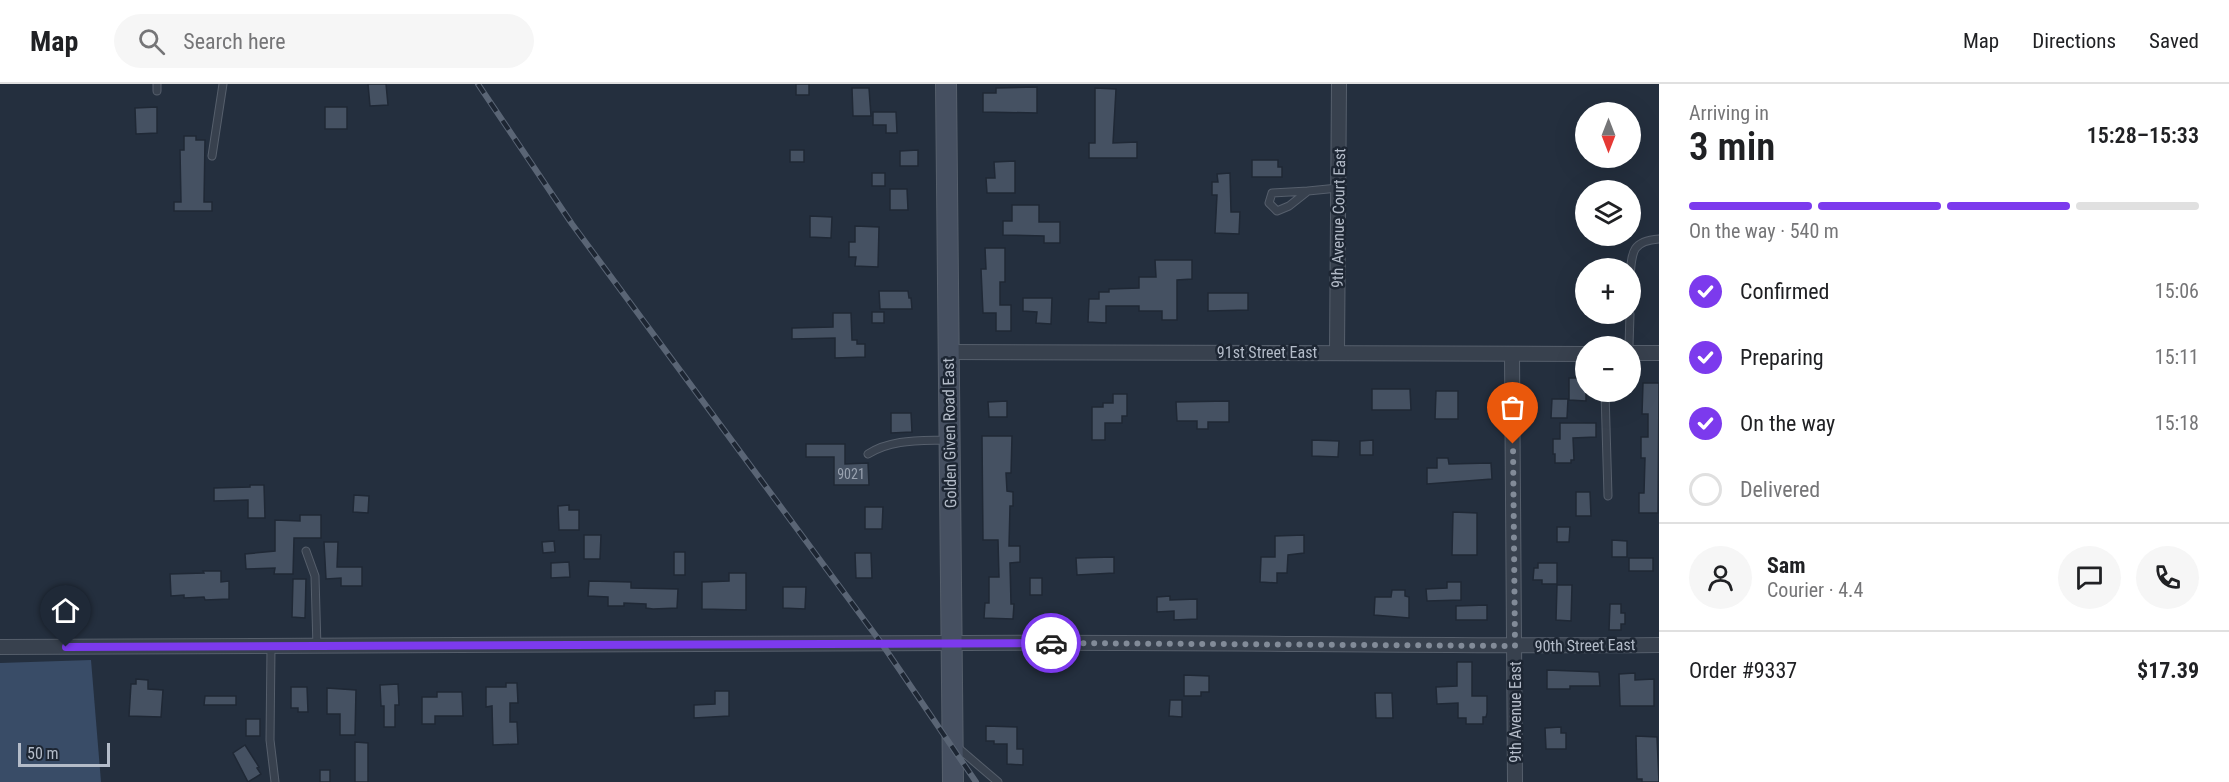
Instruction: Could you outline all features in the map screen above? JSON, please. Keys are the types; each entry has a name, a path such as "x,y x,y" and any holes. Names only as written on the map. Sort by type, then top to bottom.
{"street":[{"name":"Golden Given Road East","path":"946,84 953,782"},
{"name":"9th Avenue Court East","path":"1337,352 1339,84"},
{"name":"91st Street East","path":"948,352 1575,354"},
{"path":"1641,353 1659,353"},
{"name":"9th Avenue East","path":"1512,355 1515,782"},
{"name":"90th Street East","path":"0,647 318,648 952,643 1659,645"}],"lane":[{"path":"212,156 223,84"},
{"path":"1308,191 1283,210 1277,211 1269,203 1272,193 1338,188"},
{"path":"1632,258 1632,253 1640,242 1659,239"},
{"path":"1605,402 1608,496"},
{"path":"868,454 885,444 894,442 950,440"},
{"path":"306,551 315,576 318,648"},
{"path":"271,648 270,740 275,782"},
{"path":"953,743 998,782"}],"water":[{"path":"91,660 101,782 0,782 0,663"}],"building":[{"path":"368,84 386,84 388,105 370,106"},
{"path":"796,84 809,84 809,95 796,95"},
{"path":"1037,87 1037,113 983,112 983,93 996,93 996,88"},
{"path":"852,88 869,88 871,116 853,116"},
{"path":"1095,88 1116,89 1113,143 1137,142 1137,158 1089,158 1089,143 1095,143"},
{"path":"157,107 157,133 136,134 135,108"},
{"path":"325,107 347,107 347,129 325,129"},
{"path":"873,112 896,112 897,133 886,133 886,125 873,125"},
{"path":"184,136 196,136 196,140 205,140 204,202 212,202 212,211 174,211 174,202 181,202 180,150 184,150"},
{"path":"790,150 804,150 804,162 790,162"},
{"path":"918,150 918,166 900,166 900,151"},
{"path":"1252,160 1278,160 1278,167 1282,167 1282,177 1252,177"},
{"path":"1015,161 1015,193 987,193 986,178 995,178 994,162"},
{"path":"872,173 885,173 885,186 872,186"},
{"path":"1230,173 1231,212 1240,212 1239,234 1215,233 1217,195 1212,195 1212,182 1218,182 1217,174"},
{"path":"890,189 907,189 908,210 890,210"},
{"path":"1012,205 1039,205 1039,222 1060,222 1060,243 1044,243 1044,236 1003,235 1003,221 1012,221"},
{"path":"810,216 832,217 831,238 810,237"},
{"path":"855,226 879,227 878,267 855,266 856,257 849,257 849,242 855,242"},
{"path":"985,248 1005,248 1005,282 1000,282 1000,305 1011,305 1011,331 996,331 996,313 983,313 981,269 986,269"},
{"path":"1155,260 1192,260 1192,279 1177,280 1177,320 1162,320 1162,311 1139,311 1139,306 1106,306 1106,323 1088,322 1089,299 1099,299 1099,292 1109,292 1109,289 1139,288 1139,277 1156,277"},
{"path":"879,291 908,291 912,309 880,309"},
{"path":"1208,293 1248,293 1248,310 1208,311"},
{"path":"1023,298 1052,298 1051,324 1036,323 1037,312 1023,311"},
{"path":"872,312 884,312 884,323 872,323"},
{"path":"833,313 851,313 852,340 857,340 857,344 865,344 865,357 835,358 835,338 792,339 792,328 833,327"},
{"path":"1569,378 1575,378 1575,400 1569,400"},
{"path":"1643,383 1659,383 1658,513 1639,513 1639,493 1644,493 1645,458 1641,458 1641,437 1648,437 1648,414 1642,414"},
{"path":"1372,389 1410,389 1411,410 1372,410"},
{"path":"1436,391 1458,391 1458,419 1435,419"},
{"path":"1113,394 1127,394 1127,416 1122,416 1122,423 1105,423 1105,440 1092,440 1092,407 1103,407 1103,403 1113,403"},
{"path":"1552,399 1568,399 1567,418 1551,418"},
{"path":"1007,401 1007,417 989,417 988,402"},
{"path":"1229,401 1229,422 1208,422 1208,429 1197,429 1197,421 1177,421 1176,402"},
{"path":"891,413 911,413 912,432 891,433"},
{"path":"1560,423 1596,423 1596,437 1573,438 1574,460 1571,460 1571,463 1555,463 1553,439 1560,439"},
{"path":"982,436 1012,436 1011,473 1006,473 1007,491 1013,492 1013,506 1010,506 1009,546 1020,546 1020,562 1010,563 1011,604 1014,604 1013,619 984,618 985,603 989,603 989,577 999,577 998,540 983,540"},
{"path":"1312,440 1339,441 1338,457 1312,456"},
{"path":"1373,440 1373,455 1360,455 1360,441"},
{"path":"806,444 845,444 845,464 868,463 869,485 834,485 834,457 806,457"},
{"path":"1437,458 1448,458 1449,464 1491,463 1492,479 1427,484 1427,468 1437,468"},
{"path":"250,485 264,485 265,518 248,518 248,500 214,501 214,488 250,487"},
{"path":"1576,492 1590,492 1591,516 1576,516"},
{"path":"354,495 369,496 368,513 353,512"},
{"path":"569,505 569,510 579,510 579,530 559,530 558,506"},
{"path":"865,507 883,507 882,529 865,529"},
{"path":"1453,512 1477,513 1477,555 1452,555"},
{"path":"300,515 321,515 321,538 294,538 293,574 274,574 275,568 246,569 245,554 275,551 275,520 300,521"},
{"path":"1557,527 1570,527 1569,542 1557,542"},
{"path":"584,535 601,535 600,559 584,559"},
{"path":"1304,535 1304,553 1288,555 1287,573 1277,573 1277,583 1260,582 1261,557 1275,557 1275,536"},
{"path":"1612,540 1627,541 1627,557 1612,557"},
{"path":"554,541 555,552 543,553 542,542"},
{"path":"324,542 338,542 337,567 362,567 362,586 341,586 341,578 326,579"},
{"path":"674,552 685,552 685,575 674,575"},
{"path":"855,553 871,553 872,578 856,578"},
{"path":"1114,557 1114,573 1077,575 1076,558"},
{"path":"1629,558 1653,558 1653,571 1629,571"},
{"path":"569,562 570,577 551,578 551,563"},
{"path":"1538,563 1557,563 1557,584 1542,584 1542,580 1533,580 1534,568 1538,568"},
{"path":"203,571 221,571 221,582 229,581 229,599 205,600 204,597 171,596 170,574 204,573"},
{"path":"729,573 746,573 746,610 702,609 702,582 729,581"},
{"path":"1030,578 1042,578 1042,595 1030,595"},
{"path":"293,579 306,579 305,618 292,617"},
{"path":"589,581 631,582 631,588 678,589 677,608 653,609 646,608 646,604 624,603 624,606 608,606 608,597 588,596"},
{"path":"1447,582 1461,582 1461,600 1427,601 1426,589 1447,588"},
{"path":"1557,585 1572,585 1571,621 1556,620"},
{"path":"783,587 806,587 805,609 783,608"},
{"path":"1392,590 1405,590 1405,596 1409,597 1409,618 1374,615 1375,597 1391,597"},
{"path":"1170,596 1170,600 1197,599 1197,619 1174,620 1174,611 1157,612 1157,597"},
{"path":"1610,604 1621,604 1621,613 1625,613 1625,624 1621,624 1621,630 1609,630"},
{"path":"1487,605 1487,620 1456,620 1456,606"},
{"path":"1457,662 1472,662 1472,696 1487,696 1487,713 1486,717 1483,717 1483,724 1466,724 1466,718 1458,718 1458,703 1437,704 1436,687 1457,686"},
{"path":"1547,670 1599,672 1600,686 1547,689"},
{"path":"1635,673 1635,680 1654,679 1654,706 1620,706 1619,674"},
{"path":"1184,675 1209,676 1209,692 1201,692 1201,696 1184,696"},
{"path":"136,679 148,680 148,689 163,690 161,717 129,716 131,684 136,684"},
{"path":"506,683 517,683 518,703 510,703 510,722 517,722 518,744 493,745 492,706 486,707 486,687 506,687"},
{"path":"398,684 399,705 395,705 395,727 384,727 384,706 381,706 380,685"},
{"path":"291,687 307,687 308,712 298,712 298,708 291,708"},
{"path":"327,688 356,690 355,735 340,735 340,714 327,714"},
{"path":"715,691 729,691 729,716 694,718 694,705 715,704"},
{"path":"437,692 462,692 463,716 435,716 435,724 422,724 422,697 437,697"},
{"path":"1375,693 1392,693 1393,718 1376,718"},
{"path":"205,696 236,696 236,705 204,705"},
{"path":"1170,700 1182,700 1182,717 1169,716"},
{"path":"246,719 260,719 260,736 246,736"},
{"path":"986,726 1017,727 1017,749 1023,749 1023,765 1007,764 1007,744 994,744 994,741 986,741"},
{"path":"1561,727 1561,733 1566,733 1566,749 1546,749 1545,728"},
{"path":"1636,736 1657,737 1659,782 1642,782 1642,779 1637,779"},
{"path":"355,742 368,743 368,782 355,782"},
{"path":"245,745 261,774 248,782 233,753"},
{"path":"320,770 330,770 330,782 320,782"}],"railway":[{"path":"478,84 572,224 882,644 976,782"}],"way so far":[{"path":"1051,643 1515,646 1513,444"}],"route":[{"path":"66,647 287,648 1051,643"}]}
